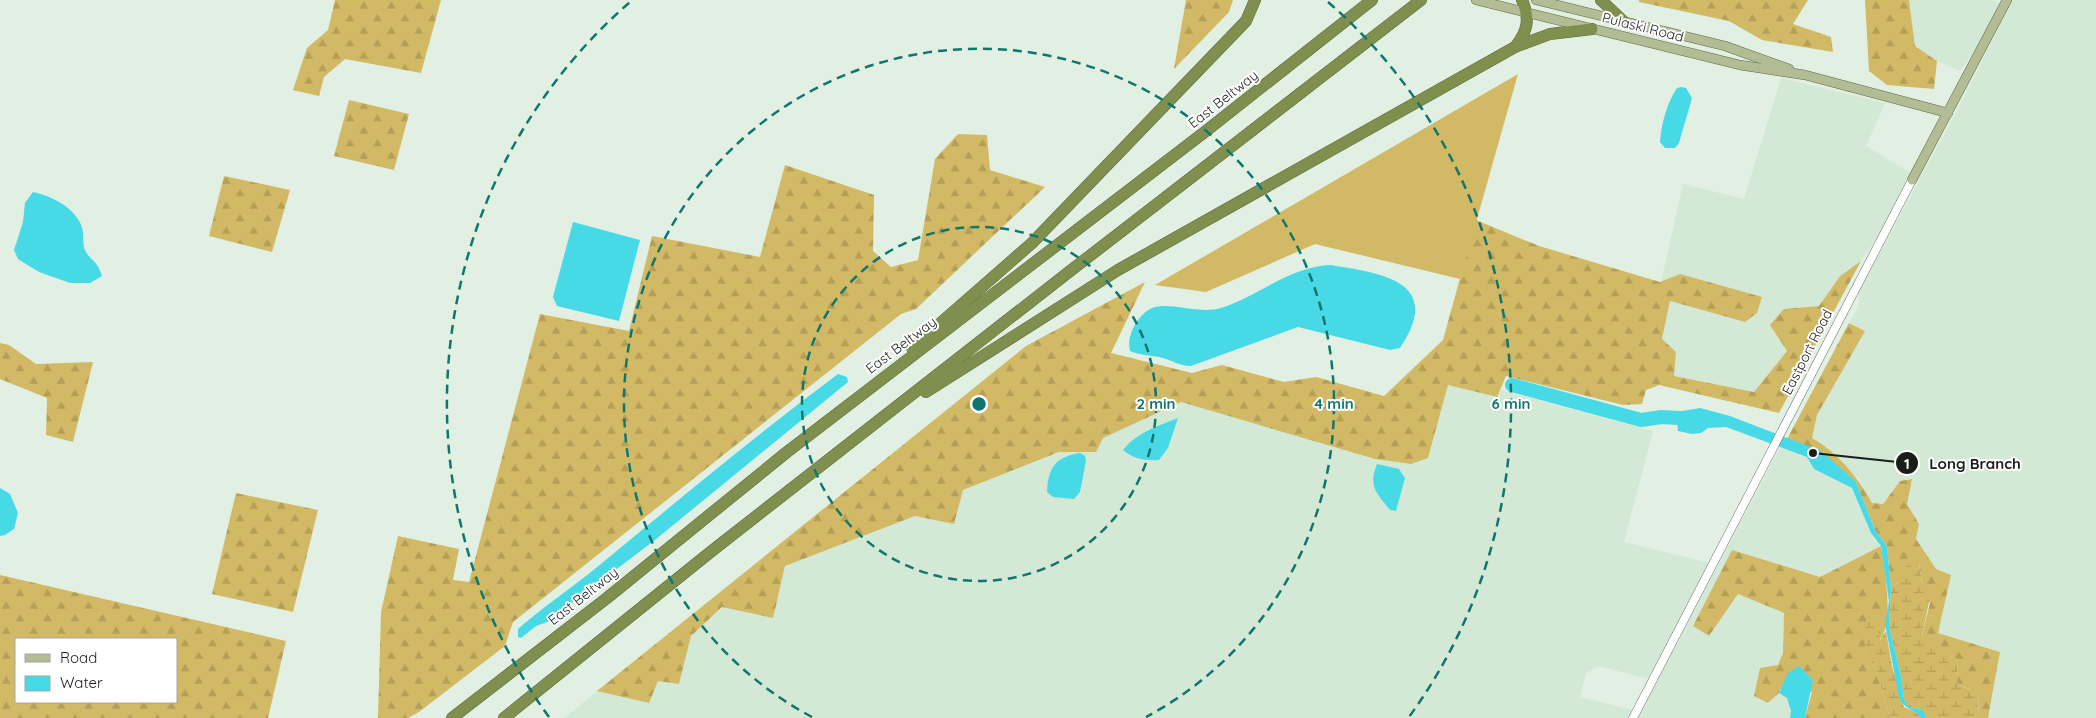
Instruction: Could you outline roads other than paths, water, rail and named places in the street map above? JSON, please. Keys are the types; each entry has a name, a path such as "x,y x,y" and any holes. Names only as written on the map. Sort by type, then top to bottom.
{"highway":[{"path":"1246,21 1255,0"},
{"path":"787,452 1032,243 1265,0"},
{"path":"504,718 870,428 1421,0"},
{"path":"1512,9 1523,0 1527,13 1525,34 1514,48"},
{"path":"1601,0 1624,22"},
{"name":"East Beltway","path":"452,718 607,598 787,452 1198,137 1370,2"},
{"path":"870,428 1118,270 1514,48 1550,34 1592,29"}],"main road":[{"name":"Pulaski Road","path":"1476,0 1740,64 1805,75"},
{"name":"Pulaski Road","path":"1536,0 1725,46 1805,75 1948,113"},
{"name":"Eastport Road","path":"1912,180 2007,0"}],"street":[{"name":"Eastport Road","path":"1633,718 1912,180"}],"water":[{"path":"1677,88 1686,88 1692,98 1679,143 1675,148 1665,148 1660,142 1663,121 1673,94"},
{"path":"33,192 62,203 79,220 82,227 85,250 98,266 102,276 90,283 70,283 39,272 18,259 14,250 23,222 25,203"},
{"path":"573,222 640,240 619,321 557,306 553,297"},
{"path":"1330,265 1386,277 1401,284 1411,294 1415,308 1412,326 1400,348 1390,350 1298,327 1191,366 1130,351 1131,333 1137,322 1150,309 1165,306 1213,310 1235,303 1301,271"},
{"path":"838,374 847,377 848,382 655,540 547,622 536,626 521,638 518,637 518,629 527,621 596,568 746,445"},
{"path":"1700,408 1730,416 1821,451 1856,482 1876,532 1887,546 1891,588 1889,626 1901,676 1904,699 1909,707 1923,710 1926,718 1921,718 1907,707 1899,697 1885,624 1889,601 1881,546 1871,533 1852,488 1814,469 1807,457 1726,427 1708,428 1701,433 1692,434 1678,431 1676,412"},
{"path":"1178,418 1168,448 1159,460 1140,459 1131,456 1123,450 1134,439 1155,427"},
{"path":"1080,453 1085,456 1086,461 1080,492 1074,499 1053,497 1047,492 1049,476 1054,465 1064,457"},
{"path":"1377,464 1399,469 1405,478 1396,511 1390,510 1375,489 1373,478"},
{"path":"0,488 10,494 18,513 14,529 0,536"},
{"path":"1799,666 1813,680 1805,718 1790,718 1791,711 1787,698 1779,693 1788,673"}],"waterway":[{"path":"1512,385 1641,420 1662,417 1694,419"}],"place":[{"name":"Long Branch","path":"1813,453"}]}
